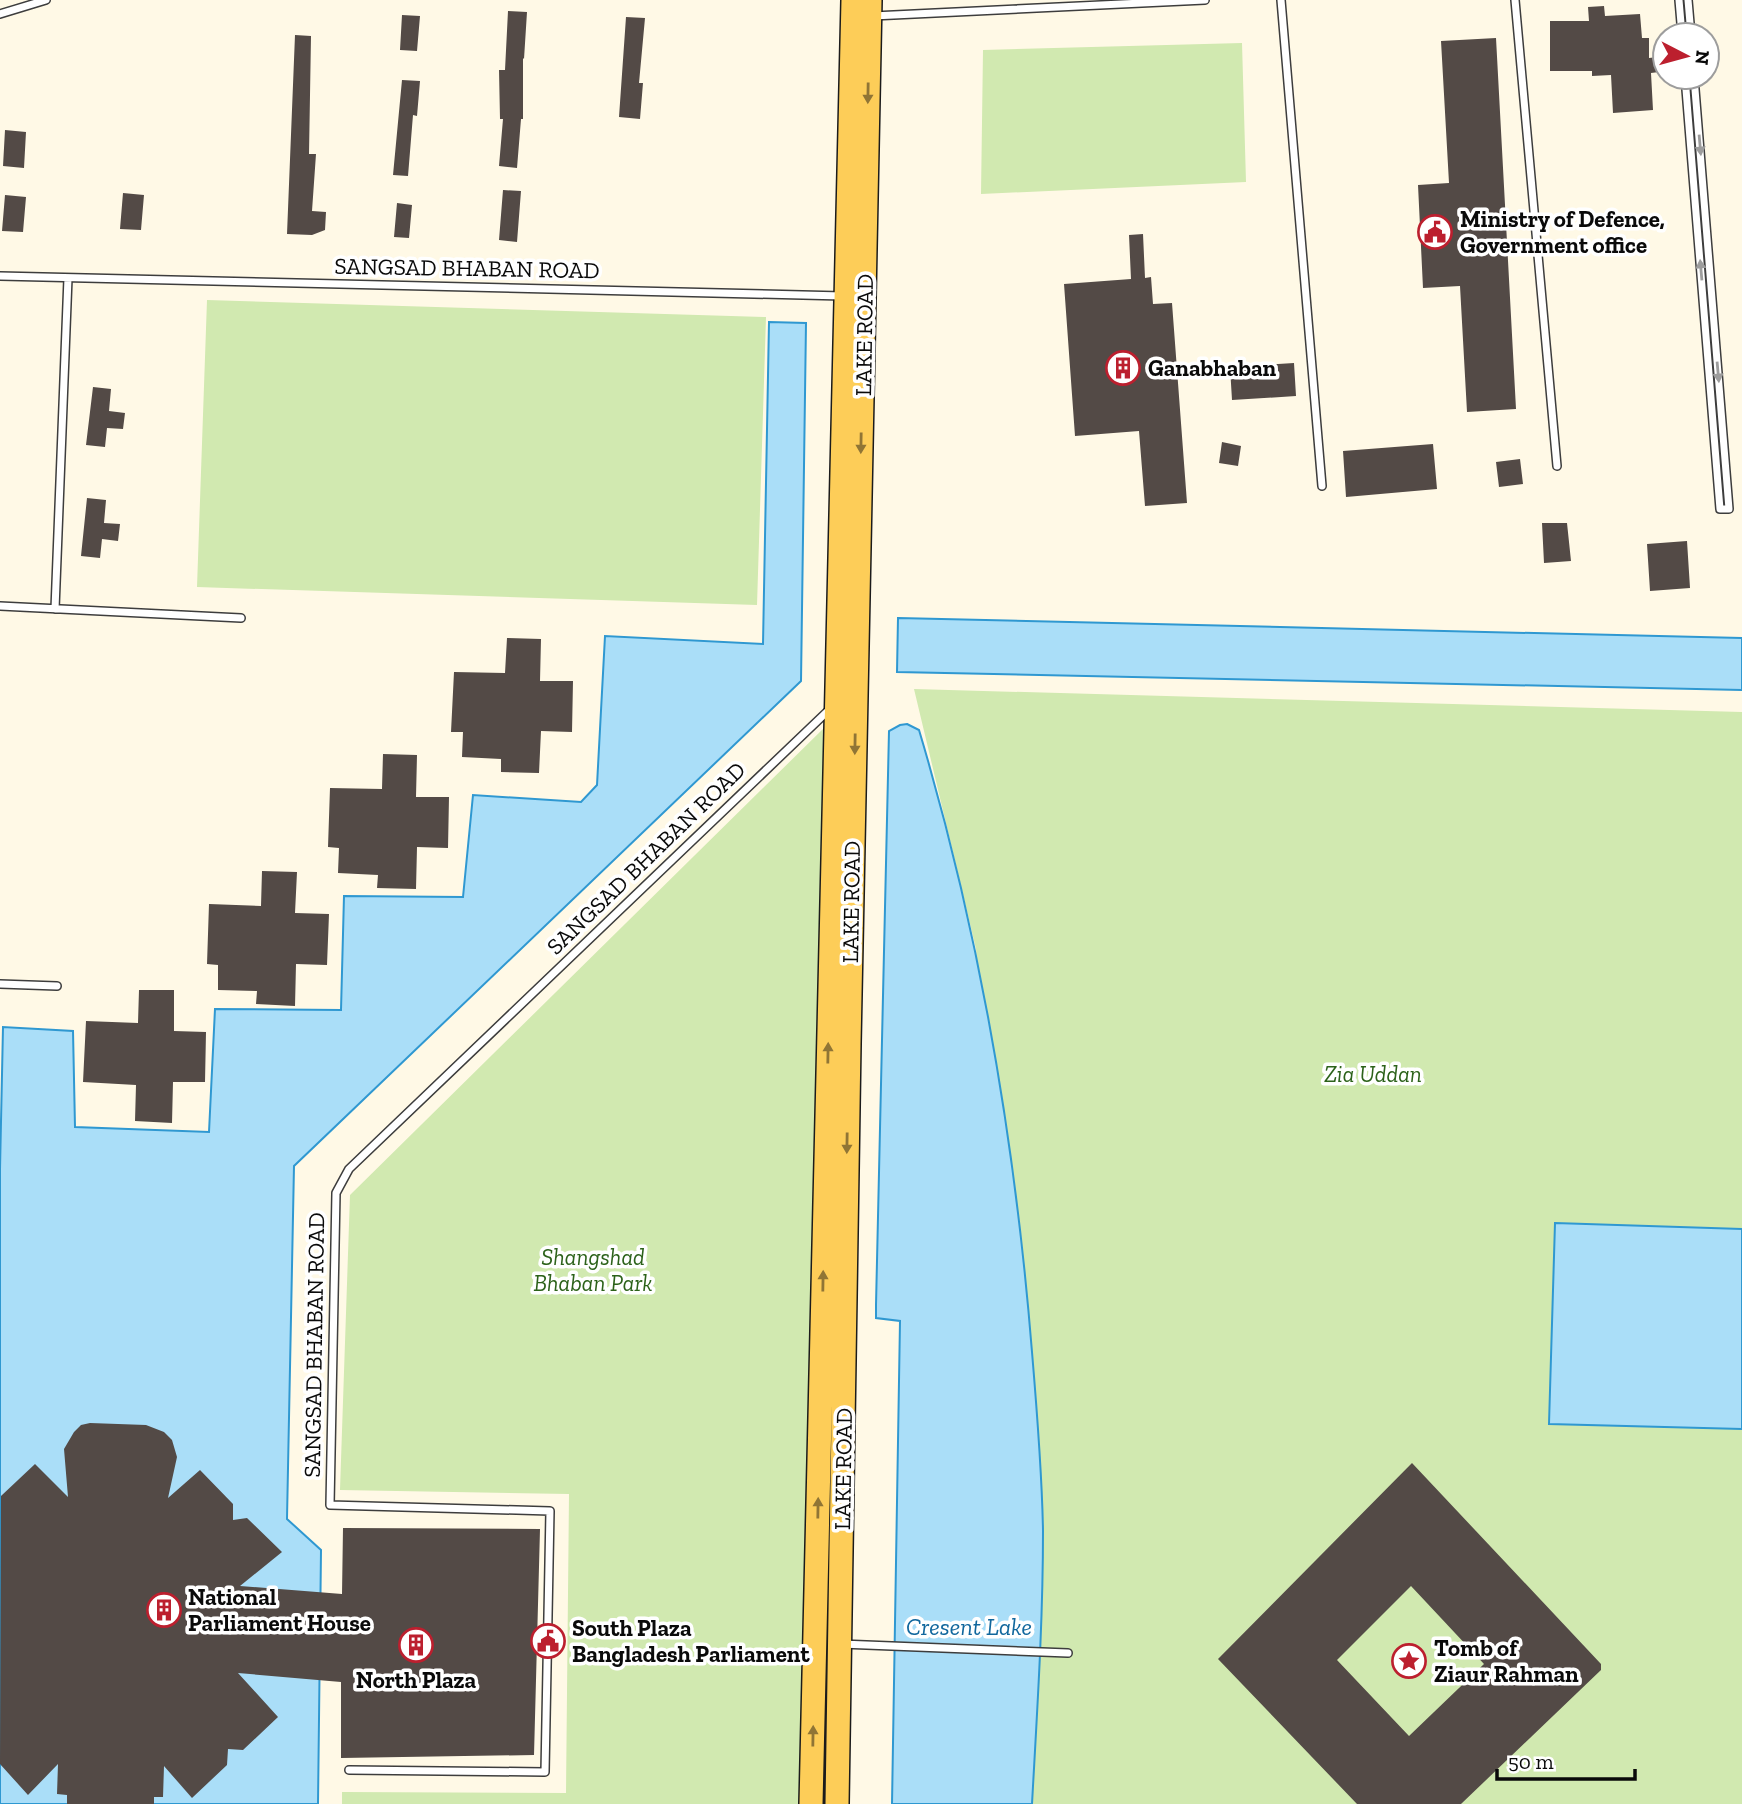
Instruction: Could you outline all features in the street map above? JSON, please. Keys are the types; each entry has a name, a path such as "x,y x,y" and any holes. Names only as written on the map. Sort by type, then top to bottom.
{"main road":[{"name":"LAKE ROAD","path":"837,1804 856,685 856,296 864,5"},
{"path":"811,1804 836,703 856,296"}],"lane":[{"path":"0,14 46,0"},
{"path":"864,5 1205,0"},
{"path":"1281,0 1322,486"},
{"path":"1515,0 1557,466"},
{"path":"1679,0 1681,21"},
{"path":"1688,0 1690,21"},
{"path":"1686,91 1720,509 1730,509 1695,91"},
{"name":"SANGSAD BHABAN ROAD","path":"0,276 856,296"},
{"path":"55,609 68,278"},
{"path":"0,606 241,618"},
{"name":"SANGSAD BHABAN ROAD","path":"349,1770 545,1772 550,1511 330,1505 336,1193 349,1169 856,685"},
{"path":"0,984 57,986"},
{"path":"841,1644 1068,1653"}],"green space":[{"path":"1242,43 1246,182 981,194 983,50"},
{"path":"207,300 766,317 757,605 197,587"},
{"name":"Zia Uddan","path":"914,689 1742,712 1742,1804 1030,1804 976,949"},
{"name":"Shangshad Bhaban Park","path":"827,725 805,1804 342,1804 342,1792 566,1793 569,1494 340,1490 350,1195"}],"water":[{"path":"769,322 806,323 801,681 294,1166 287,1519 321,1550 318,1804 0,1804 0,1169 3,1027 73,1031 75,1127 209,1132 215,1009 341,1010 344,896 463,897 473,795 581,802 597,785 605,636 763,644"},
{"path":"898,618 1742,638 1742,690 897,672"},
{"name":"Cresent Lake","path":"907,724 919,730 960,883 992,1038 1016,1194 1032,1352 1042,1509 1041,1634 1032,1804 892,1804 900,1321 876,1318 876,1305 889,731"},
{"path":"1555,1223 1742,1229 1742,1429 1549,1424"}],"building":[{"path":"1604,6 1605,16 1640,14 1642,38 1649,38 1653,110 1613,113 1611,75 1592,76 1592,71 1550,71 1550,21 1589,21 1588,7"},
{"path":"508,11 527,12 523,58 523,119 517,168 499,166 503,119 500,119 499,70 505,70"},
{"path":"402,15 420,16 417,51 400,50"},
{"path":"626,17 645,18 639,83 643,83 640,119 619,117"},
{"path":"295,35 311,36 309,154 316,154 312,211 326,212 325,230 312,235 287,234"},
{"path":"1496,38 1516,409 1467,412 1460,286 1423,288 1418,185 1449,183 1441,41"},
{"path":"402,80 420,81 417,116 413,115 408,176 393,175"},
{"path":"5,130 26,132 24,168 3,166"},
{"path":"503,190 521,191 517,242 499,240"},
{"path":"123,193 144,195 141,230 120,229"},
{"path":"5,195 26,197 23,232 2,231"},
{"path":"397,203 412,205 409,238 394,237"},
{"name":"Ganabhaban","path":"1143,234 1145,278 1151,277 1153,304 1172,303 1187,503 1145,506 1139,431 1075,436 1064,284 1131,279 1129,235"},
{"path":"1294,363 1296,396 1232,400 1230,367"},
{"path":"93,387 111,389 109,411 125,413 123,429 107,428 105,447 86,445"},
{"path":"1222,442 1241,446 1238,466 1219,463"},
{"path":"1433,444 1437,489 1346,497 1343,451"},
{"path":"1520,459 1523,484 1499,487 1496,462"},
{"path":"87,498 106,500 104,523 120,524 118,541 102,539 100,558 81,556"},
{"path":"1542,523 1567,523 1571,561 1544,563"},
{"path":"1687,541 1690,588 1650,591 1647,544"},
{"path":"507,638 541,639 540,681 573,681 572,732 541,731 539,773 501,772 501,759 462,757 463,732 451,732 454,672 505,673"},
{"path":"383,754 417,755 416,797 449,797 448,848 417,847 416,889 377,888 378,875 338,873 339,848 328,847 330,788 382,789"},
{"path":"262,871 297,872 295,913 329,914 327,965 296,964 295,1006 256,1004 257,991 218,990 218,965 207,964 209,904 261,906"},
{"path":"139,990 174,990 174,1031 206,1032 205,1082 173,1082 172,1123 135,1121 136,1085 83,1082 86,1021 138,1023"},
{"name":"National Parliament House","path":"81,1425 146,1425 164,1432 172,1440 177,1457 168,1498 200,1470 233,1504 233,1520 247,1518 282,1552 240,1586 342,1594 343,1528 540,1529 534,1755 341,1758 341,1682 238,1673 278,1717 243,1750 228,1749 227,1765 192,1798 164,1766 163,1797 154,1797 154,1804 67,1804 67,1795 57,1794 58,1764 28,1795 0,1764 1,1496 35,1464 68,1497 64,1449"},
{"path":"1412,1463 1601,1664 1601,1670 1461,1804 1357,1804 1218,1659","holes":["1411,1586 1484,1664 1409,1736 1337,1660"]}],"place":[{"name":"Ministry of Defence, Government office","path":"1435,232"},
{"name":"Ganabhaban","path":"1123,368"},
{"name":"National Parliament House","path":"164,1610"},
{"name":"South Plaza Bangladesh Parliament","path":"548,1641"},
{"name":"North Plaza","path":"416,1645"},
{"name":"Tomb of Ziaur Rahman","path":"1409,1661"}]}
